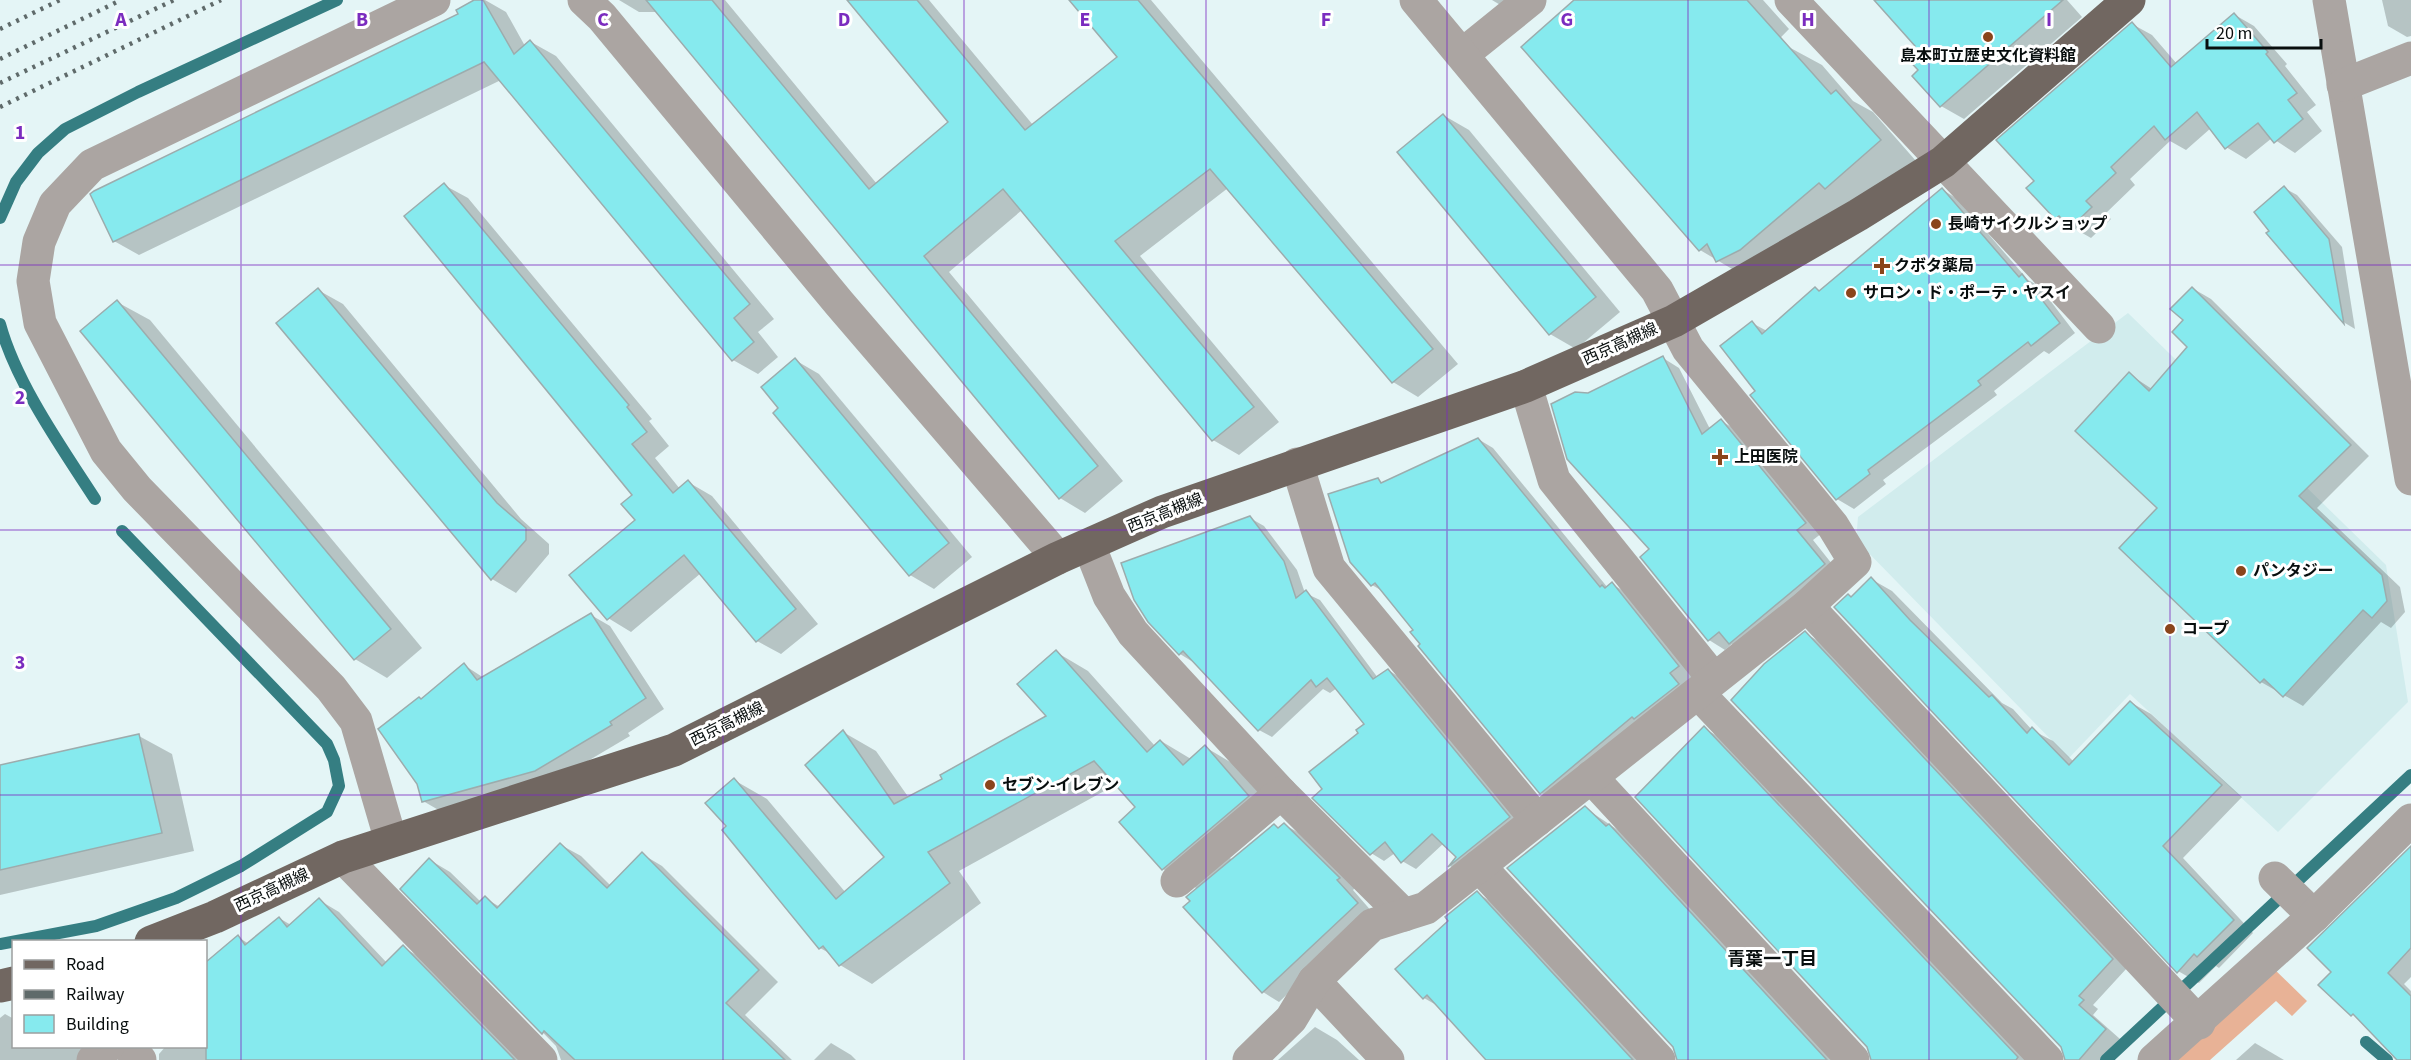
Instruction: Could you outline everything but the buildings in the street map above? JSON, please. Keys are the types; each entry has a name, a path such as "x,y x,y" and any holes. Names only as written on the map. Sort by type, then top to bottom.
{"main road":[{"name":"西京高槻線","path":"156,940 215,916 343,857 674,750 1058,558 1162,512 1526,386 1674,321 1858,215 1943,162 2129,0"}],"street":[{"path":"391,841 356,721 331,688 137,489 106,451 40,323 33,281 39,242 55,204 92,165 434,0"},
{"path":"584,0 602,17 838,303 1058,558"},
{"path":"1249,1060 1291,1019 1314,981 1372,926 1426,908 1807,606 1855,562 1833,526 1688,349 1658,290 1464,54 1416,0"},
{"path":"1464,54 1530,0"},
{"path":"1791,0 2099,327"},
{"path":"2329,0 2411,479"},
{"path":"2343,85 2411,58"},
{"path":"1526,386 1554,480 1706,686 2047,1060"},
{"path":"1297,464 1329,568 1537,820"},
{"path":"1089,545 1109,596 1133,633 1281,793 1404,915"},
{"path":"1807,606 2194,1017"},
{"path":"1591,777 1853,1060"},
{"path":"1177,881 1281,793"},
{"path":"2154,1060 2194,1017 2308,911 2411,820"},
{"path":"343,857 541,1060"},
{"path":"1479,866 1659,1060"},
{"path":"2275,878 2308,911"},
{"path":"1314,981 1388,1060"},
{"path":"93,1060 107,1048"},
{"path":"129,1048 140,1060"}],"shaded area":[{"name":"コープ","path":"2128,313 2386,565 2408,702 2278,832 2130,694 2069,758 1856,540 1858,517"},
{"path":"2272,967 2307,1001 2292,1016 2276,1001 2210,1060 2170,1060"}],"waterway":[{"path":"0,218 16,182 38,153 65,129 138,92 337,0"},
{"path":"0,324 7,346 28,392 95,499"},
{"path":"21,940 96,926 176,898 241,866 327,812 339,786 334,760 327,744 122,531"},
{"path":"2106,1060 2411,775"},
{"path":"0,944 12,942"},
{"path":"2366,1042 2387,1060"}],"railway":[{"path":"0,29 60,0"},
{"path":"0,59 121,0"},
{"path":"0,83 174,0"},
{"path":"0,107 221,0"}],"place":[{"name":"島本町立歴史文化資料館","path":"1988,37"},
{"name":"長崎サイクルショップ","path":"1936,224"},
{"name":"クボタ薬局","path":"1882,266"},
{"name":"サロン・ド・ポーテ・ヤスイ","path":"1851,293"},
{"name":"上田医院","path":"1720,457"},
{"name":"パンタジー","path":"2241,571"},
{"name":"コープ","path":"2170,629"},
{"name":"セブン-イレブン","path":"990,785"}],"district":[{"name":"青葉一丁目","path":"1772,959"}]}
